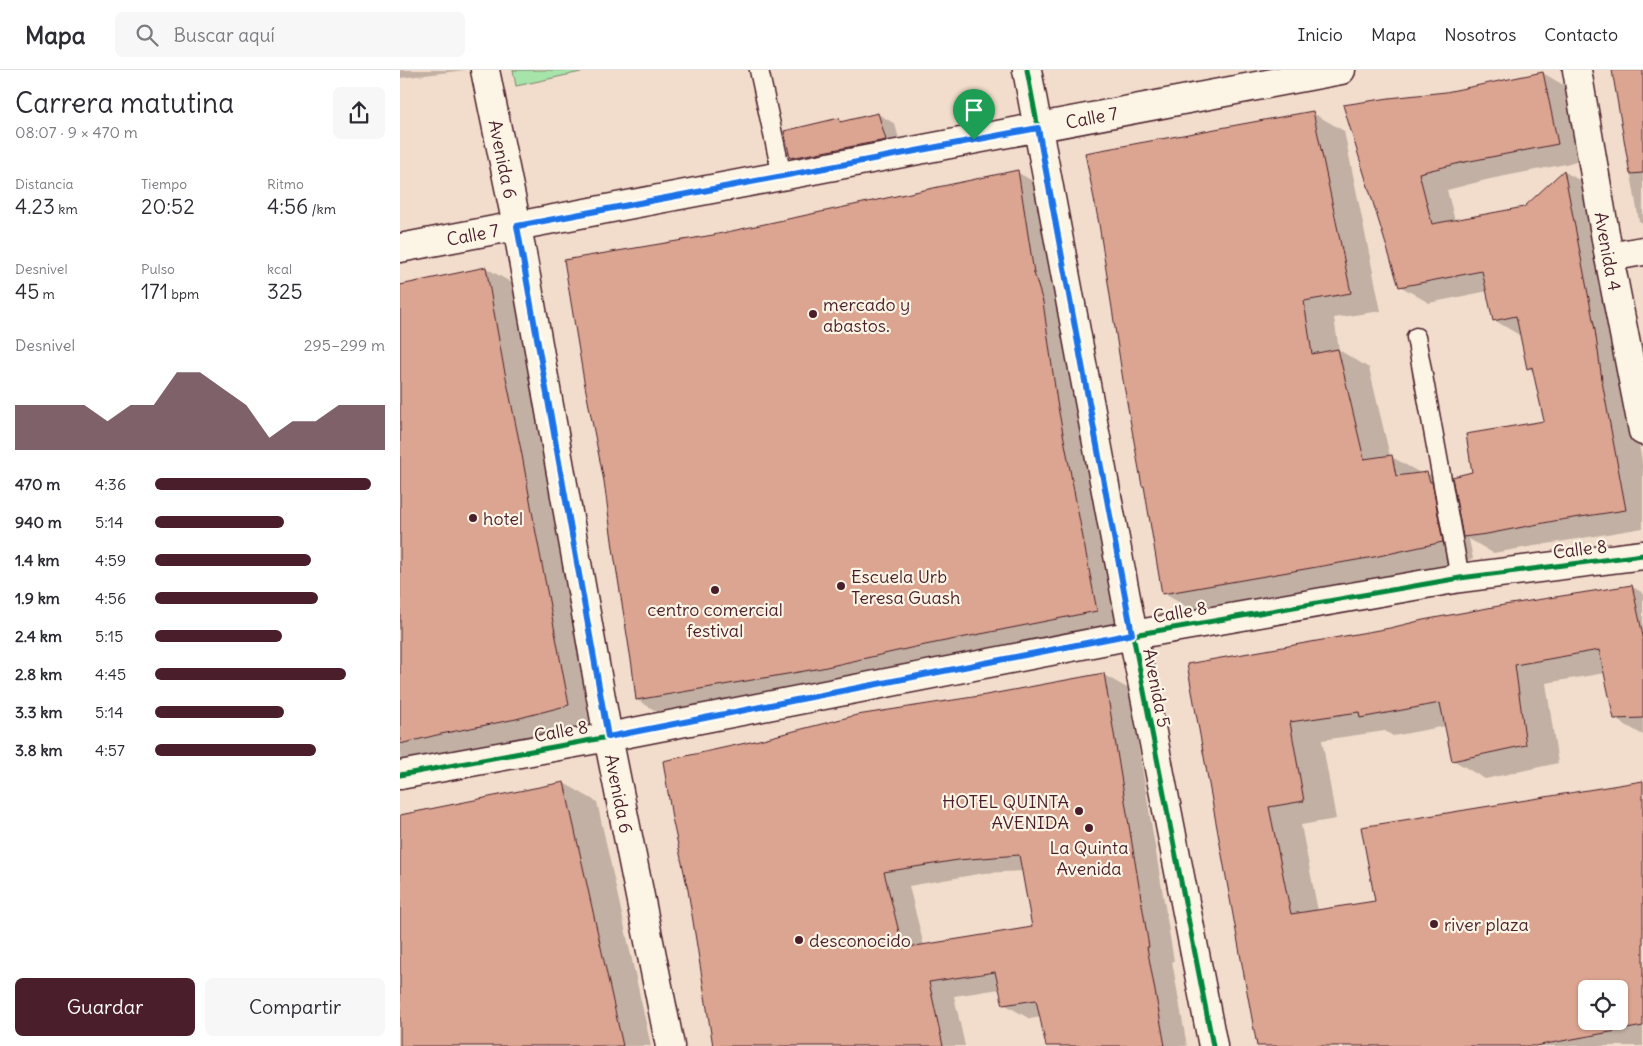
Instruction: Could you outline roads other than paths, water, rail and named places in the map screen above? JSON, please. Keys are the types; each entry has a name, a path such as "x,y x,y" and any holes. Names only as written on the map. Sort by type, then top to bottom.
{"street":[{"name":"Avenida 6","path":"485,70 517,226 608,737 670,1046"},
{"name":"Avenida 5","path":"1027,70 1132,634 1213,1046"},
{"name":"Calle 7","path":"400,248 1341,70"},
{"name":"Avenida 4","path":"1577,70 1609,257 1643,431"},
{"path":"1609,257 1643,251"},
{"name":"Calle 8","path":"400,775 608,737 1132,634 1460,578 1643,555"}],"lane":[{"path":"759,70 782,176"},
{"path":"1416,337 1460,578"}],"place":[{"name":"mercado y abastos.","path":"813,314"},
{"name":"hotel","path":"473,518"},
{"name":"Escuela Urb Teresa Guash","path":"841,586"},
{"name":"centro comercial festival","path":"715,590"},
{"name":"HOTEL QUINTA AVENIDA","path":"1079,811"},
{"name":"La Quinta Avenida","path":"1089,828"},
{"name":"river plaza","path":"1434,924"},
{"name":"desconocido","path":"799,940"}]}
